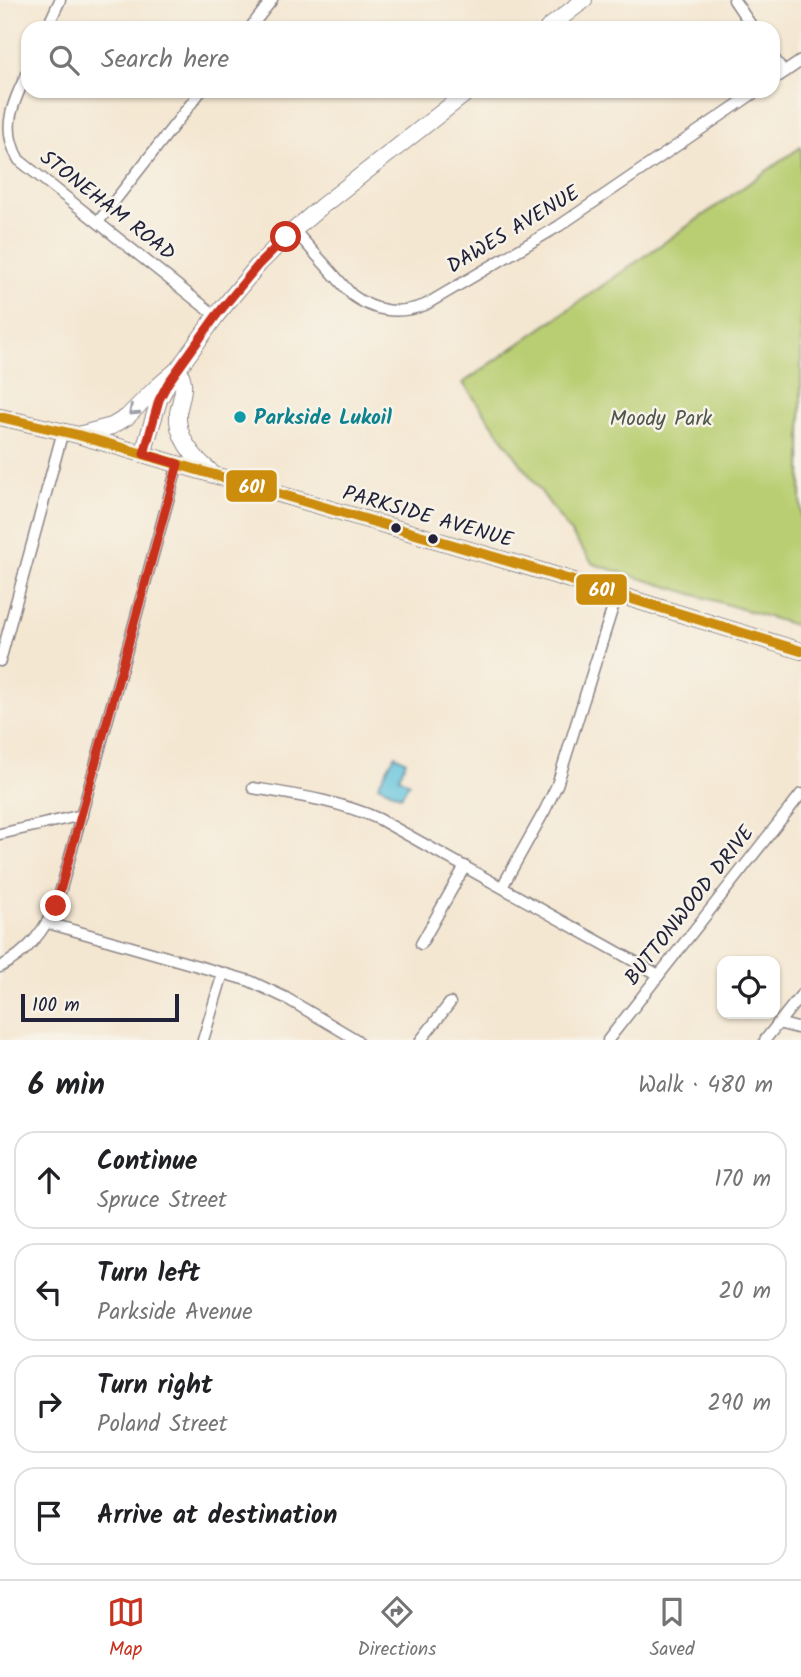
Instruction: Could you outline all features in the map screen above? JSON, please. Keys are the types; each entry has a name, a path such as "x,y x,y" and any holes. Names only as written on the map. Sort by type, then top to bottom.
{"main road":[{"path":"557,21 584,0"},
{"path":"144,454 159,400 216,316 259,264 322,206 460,98"},
{"path":"70,433 100,431 127,417 178,369"},
{"path":"178,369 183,377 178,416 181,432 188,448 214,475"},
{"name":"PARKSIDE AVENUE","path":"0,417 28,422 144,454 801,651"}],"street":[{"path":"50,21 60,0"},
{"path":"256,21 272,0"},
{"path":"734,0 748,21"},
{"path":"780,75 801,61"},
{"path":"780,67 784,72"},
{"name":"STONEHAM ROAD","path":"21,86 8,113 5,132 12,152 216,316"},
{"path":"98,222 195,98"},
{"name":"DAWES AVENUE","path":"294,230 352,295 363,303 387,311 413,309 425,305 559,226 747,98"},
{"path":"0,661 70,433"},
{"path":"0,967 31,945 48,923 58,900 178,464"},
{"path":"502,887 556,785 617,594"},
{"path":"253,788 338,803 379,819 659,975"},
{"name":"BUTTONWOOD DRIVE","path":"608,1040 801,794"},
{"path":"0,834 82,815"},
{"path":"421,944 465,866"},
{"path":"48,923 250,981 357,1040"},
{"path":"203,1040 223,973"},
{"path":"765,1040 801,995"},
{"path":"421,1040 450,1003"},
{"path":"778,1023 801,1030"}],"green space":[{"name":"Moody Park","path":"801,147 801,627 593,564 463,383"}],"water":[{"path":"395,755 406,761 399,777 409,783 401,796 378,785"}],"transit line":[{"name":"601","path":"0,417 78,435 528,567 801,651"}],"place":[{"name":"Parkside Lukoil","path":"240,417"}],"route":[{"path":"56,906 178,464 144,454 159,400 216,316 259,264 286,237"}]}
